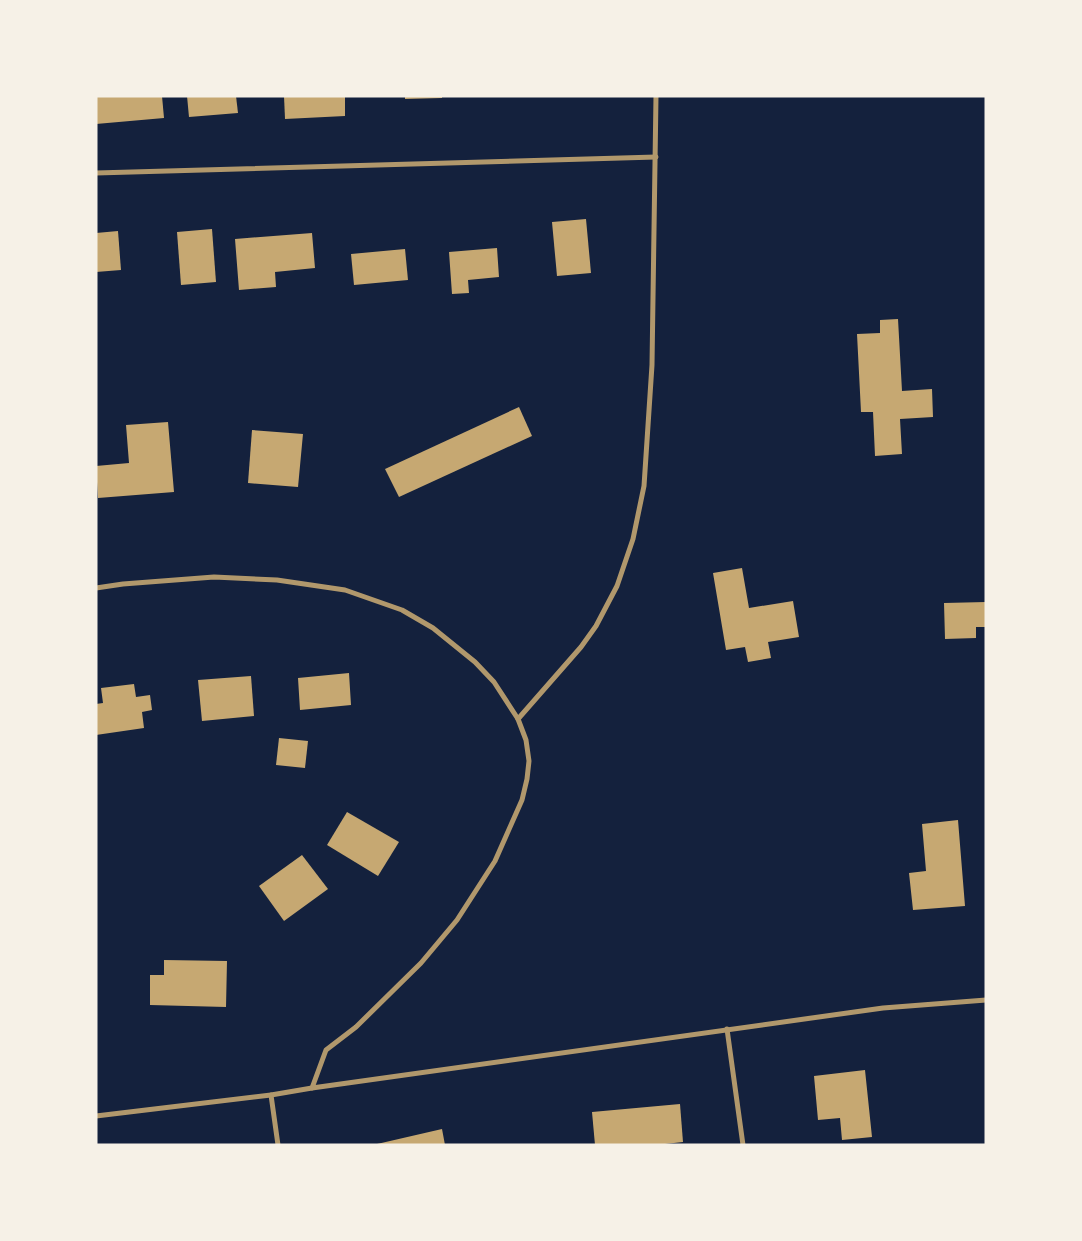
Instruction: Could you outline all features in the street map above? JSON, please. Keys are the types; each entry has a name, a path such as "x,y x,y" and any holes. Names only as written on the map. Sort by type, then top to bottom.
{"street":[{"path":"518,719 581,647 596,626 616,586 633,539 644,486 651,384 656,96"},
{"path":"96,173 656,157"},
{"path":"96,588 123,584 214,578 278,580 345,590 402,610 433,628 475,662 494,682 518,719 526,740 529,761 527,779 522,800 495,861 458,920 421,963 356,1027 326,1050 312,1088"},
{"path":"96,1116 271,1095 883,1008 986,1000"},
{"path":"727,1029 744,1145"},
{"path":"271,1095 278,1145"}],"building":[{"path":"96,96 162,96 164,118 96,124"},
{"path":"187,96 236,96 238,113 189,117"},
{"path":"284,96 345,96 345,116 285,119"},
{"path":"405,96 442,96 442,98 405,99"},
{"path":"586,219 591,273 557,276 552,222"},
{"path":"212,229 216,282 181,285 177,232"},
{"path":"118,231 121,270 96,272 96,233"},
{"path":"312,233 315,268 275,272 276,287 239,290 235,239"},
{"path":"497,248 499,277 468,280 469,293 452,294 449,252"},
{"path":"405,249 408,280 354,285 351,254"},
{"path":"898,319 902,391 932,389 933,417 900,419 902,454 875,456 873,412 861,412 857,334 880,333 880,320"},
{"path":"519,407 532,436 399,497 385,469"},
{"path":"168,422 174,492 98,498 96,466 129,463 126,425"},
{"path":"252,430 303,434 298,487 248,483"},
{"path":"742,568 749,608 793,601 799,637 768,642 771,658 748,662 745,647 726,650 713,573"},
{"path":"986,602 986,627 976,627 976,638 945,639 944,603"},
{"path":"349,673 351,705 300,710 298,678"},
{"path":"251,676 254,716 202,721 198,680"},
{"path":"134,684 136,697 150,695 152,710 142,712 144,728 96,735 96,704 103,703 101,688"},
{"path":"279,738 308,741 305,768 276,765"},
{"path":"347,812 399,842 378,876 327,845"},
{"path":"958,820 965,906 913,910 909,873 926,871 922,824"},
{"path":"302,855 328,889 284,921 259,886"},
{"path":"164,960 227,961 226,1007 150,1005 150,975 164,975"},
{"path":"865,1070 872,1137 842,1140 840,1118 818,1120 814,1076"},
{"path":"680,1104 683,1142 656,1145 595,1145 592,1112"},
{"path":"442,1129 445,1145 377,1145 377,1144"}]}
